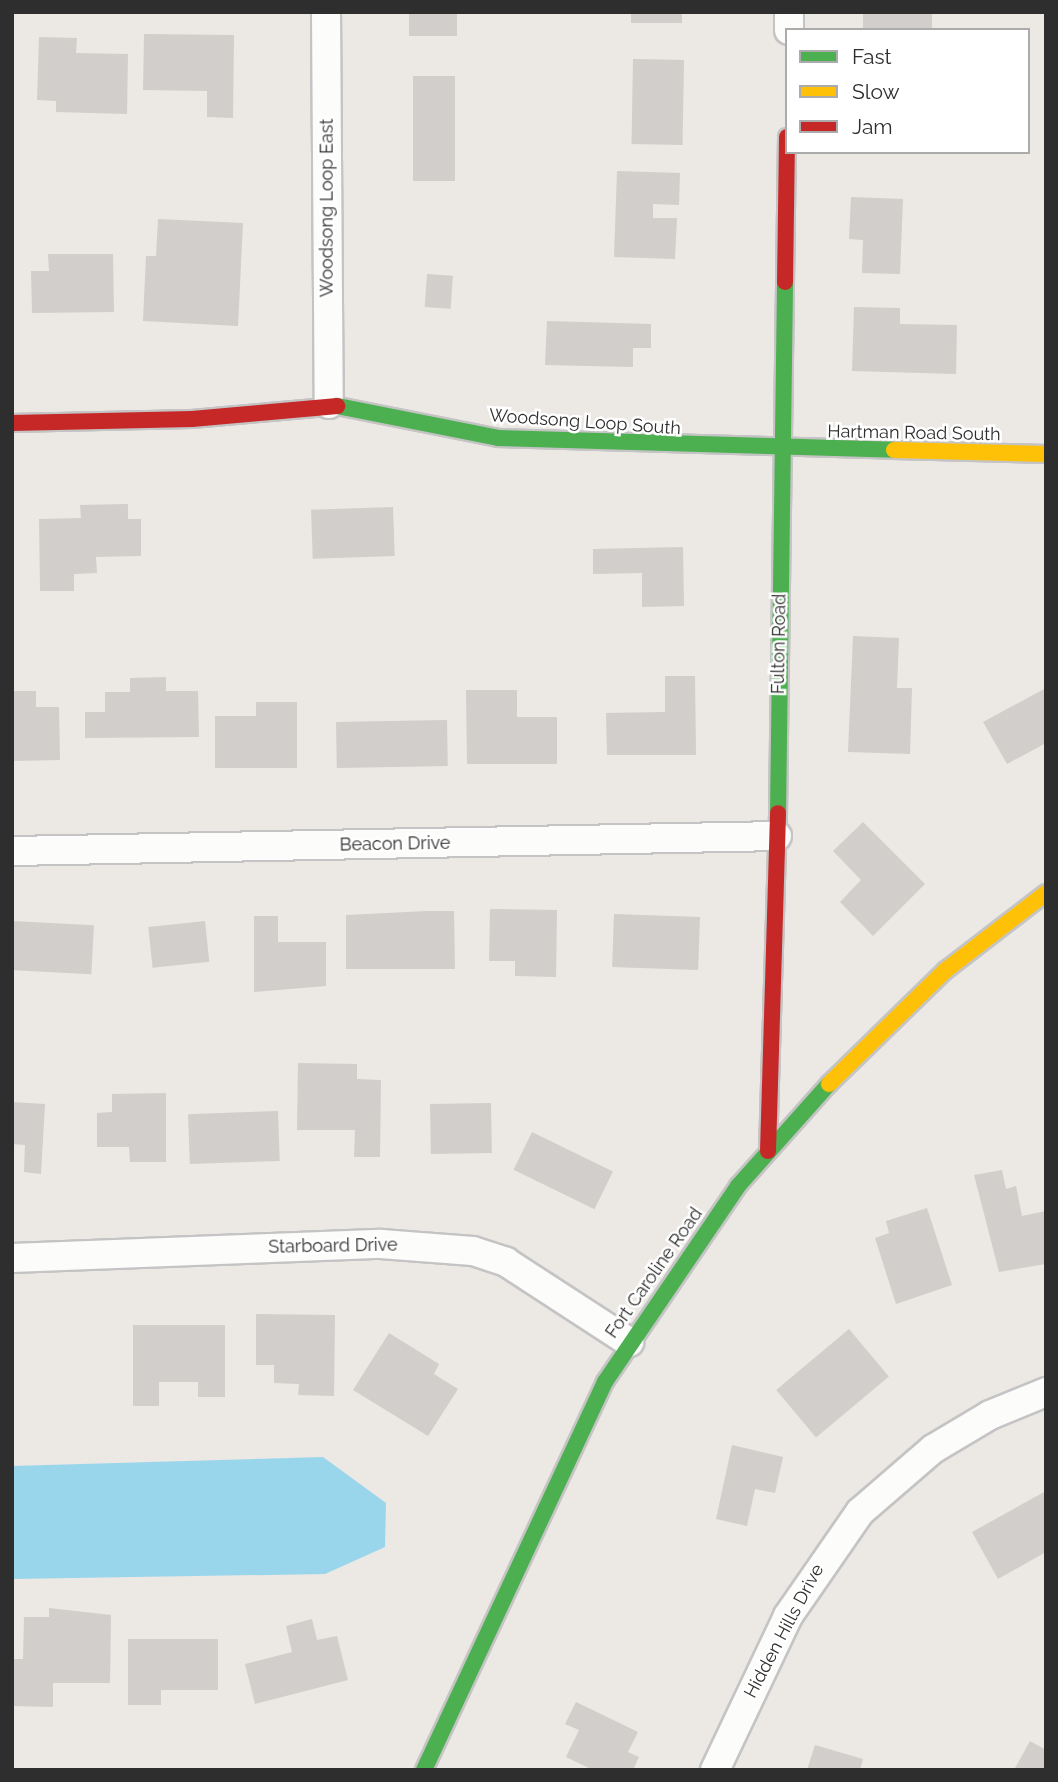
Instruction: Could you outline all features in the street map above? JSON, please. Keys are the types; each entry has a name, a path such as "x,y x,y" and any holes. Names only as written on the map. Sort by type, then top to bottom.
{"street":[{"name":"Woodsong Loop East","path":"326,12 329,404"},
{"name":"Fulton Road","path":"768,1151 777,836 787,154"},
{"name":"Woodsong Loop South","path":"12,423 192,419 329,404 498,438 782,449"},
{"name":"Hartman Road South","path":"782,449 1046,454"},
{"name":"Beacon Drive","path":"12,851 777,836"},
{"name":"Fort Caroline Road","path":"424,1770 629,1342 768,1151 875,1036 979,942 1046,893"},
{"name":"Starboard Drive","path":"12,1258 381,1244 473,1251 506,1262 629,1342"},
{"name":"Hidden Hills Drive","path":"715,1770 788,1616 860,1512 941,1445 989,1415 1046,1392"}],"water":[{"path":"323,1457 386,1503 385,1547 325,1574 12,1579 12,1466"}],"building":[{"path":"409,12 457,12 457,36 409,36"},
{"path":"631,12 682,12 682,23 631,23"},
{"path":"863,12 932,12 932,28 863,28"},
{"path":"144,34 234,35 233,118 207,117 207,91 143,90"},
{"path":"39,37 77,38 76,53 128,54 127,114 56,112 56,101 37,100"},
{"path":"633,59 684,60 683,145 632,144"},
{"path":"413,76 455,76 455,181 413,181"},
{"path":"617,171 680,173 679,205 653,204 653,218 677,218 675,259 614,257"},
{"path":"851,197 903,199 900,274 862,273 863,240 849,239"},
{"path":"158,219 243,223 238,326 143,321 146,256 156,256"},
{"path":"48,254 113,254 114,312 32,313 31,271 49,271"},
{"path":"427,274 453,276 451,309 425,307"},
{"path":"854,307 900,308 900,324 957,325 956,374 852,371"},
{"path":"547,321 651,324 651,348 633,348 633,367 545,365"},
{"path":"128,504 128,519 141,519 141,556 96,557 97,573 74,574 74,591 40,591 39,519 81,518 80,505"},
{"path":"393,507 395,556 313,559 311,510"},
{"path":"683,547 684,606 642,607 642,573 593,574 593,549"},
{"path":"853,636 899,638 897,688 912,688 910,754 848,752"},
{"path":"665,676 695,676 696,755 607,755 606,713 665,712"},
{"path":"166,677 166,691 198,691 199,737 85,738 85,712 105,712 105,692 130,692 130,678"},
{"path":"1046,688 1046,743 1007,764 983,722"},
{"path":"466,690 517,690 517,717 557,717 557,764 467,764"},
{"path":"12,691 36,691 36,707 59,707 60,760 12,761"},
{"path":"256,702 297,702 297,768 215,768 215,716 256,716"},
{"path":"447,720 448,766 337,768 336,722"},
{"path":"863,822 925,884 873,936 840,902 861,880 833,851"},
{"path":"490,909 557,910 556,977 515,976 515,961 489,961"},
{"path":"454,911 455,969 346,969 346,915"},
{"path":"614,914 700,917 698,970 612,967"},
{"path":"254,916 278,916 278,942 326,942 326,986 254,992"},
{"path":"12,921 94,925 91,974 12,970"},
{"path":"205,921 209,962 153,968 148,927"},
{"path":"298,1063 357,1064 357,1079 381,1080 380,1157 354,1157 355,1130 297,1130"},
{"path":"166,1093 166,1162 130,1162 129,1147 97,1147 97,1113 112,1112 112,1094"},
{"path":"12,1102 45,1104 41,1174 24,1172 25,1145 12,1144"},
{"path":"491,1103 492,1153 431,1154 430,1104"},
{"path":"278,1111 280,1161 190,1164 188,1114"},
{"path":"532,1132 613,1171 594,1209 514,1170"},
{"path":"1002,1170 1006,1189 1016,1186 1022,1216 1046,1211 1046,1264 999,1272 974,1175"},
{"path":"927,1208 952,1285 896,1304 875,1238 889,1233 886,1221"},
{"path":"256,1314 335,1315 334,1396 298,1395 299,1384 274,1383 274,1365 256,1365"},
{"path":"133,1325 225,1325 225,1397 198,1397 198,1382 159,1382 159,1406 133,1406"},
{"path":"849,1329 889,1376 816,1438 776,1390"},
{"path":"389,1333 439,1364 434,1374 458,1389 428,1436 353,1390"},
{"path":"732,1445 783,1457 775,1493 755,1489 747,1526 716,1519"},
{"path":"1046,1491 1046,1552 998,1579 972,1532"},
{"path":"49,1608 111,1615 110,1683 53,1683 53,1707 12,1706 12,1659 23,1659 24,1617 49,1617"},
{"path":"312,1619 317,1640 337,1636 348,1680 255,1704 245,1664 292,1652 286,1626"},
{"path":"128,1639 218,1639 218,1690 161,1690 161,1705 128,1705"},
{"path":"576,1702 638,1732 628,1752 639,1757 633,1770 593,1770 566,1757 579,1730 565,1724"},
{"path":"1030,1741 1046,1750 1046,1770 1014,1770"},
{"path":"815,1745 863,1759 860,1770 807,1770"}],"traffic: fast":[{"path":"778,813 785,282"},
{"path":"337,406 498,438 894,450"},
{"path":"424,1770 605,1382 738,1186 829,1084"}],"traffic: slow":[{"path":"894,450 1046,454"},
{"path":"829,1084 946,970 1046,893"}],"traffic: jam":[{"path":"785,282 787,154"},
{"path":"12,423 192,419 337,406"},
{"path":"768,1151 778,813"}]}
